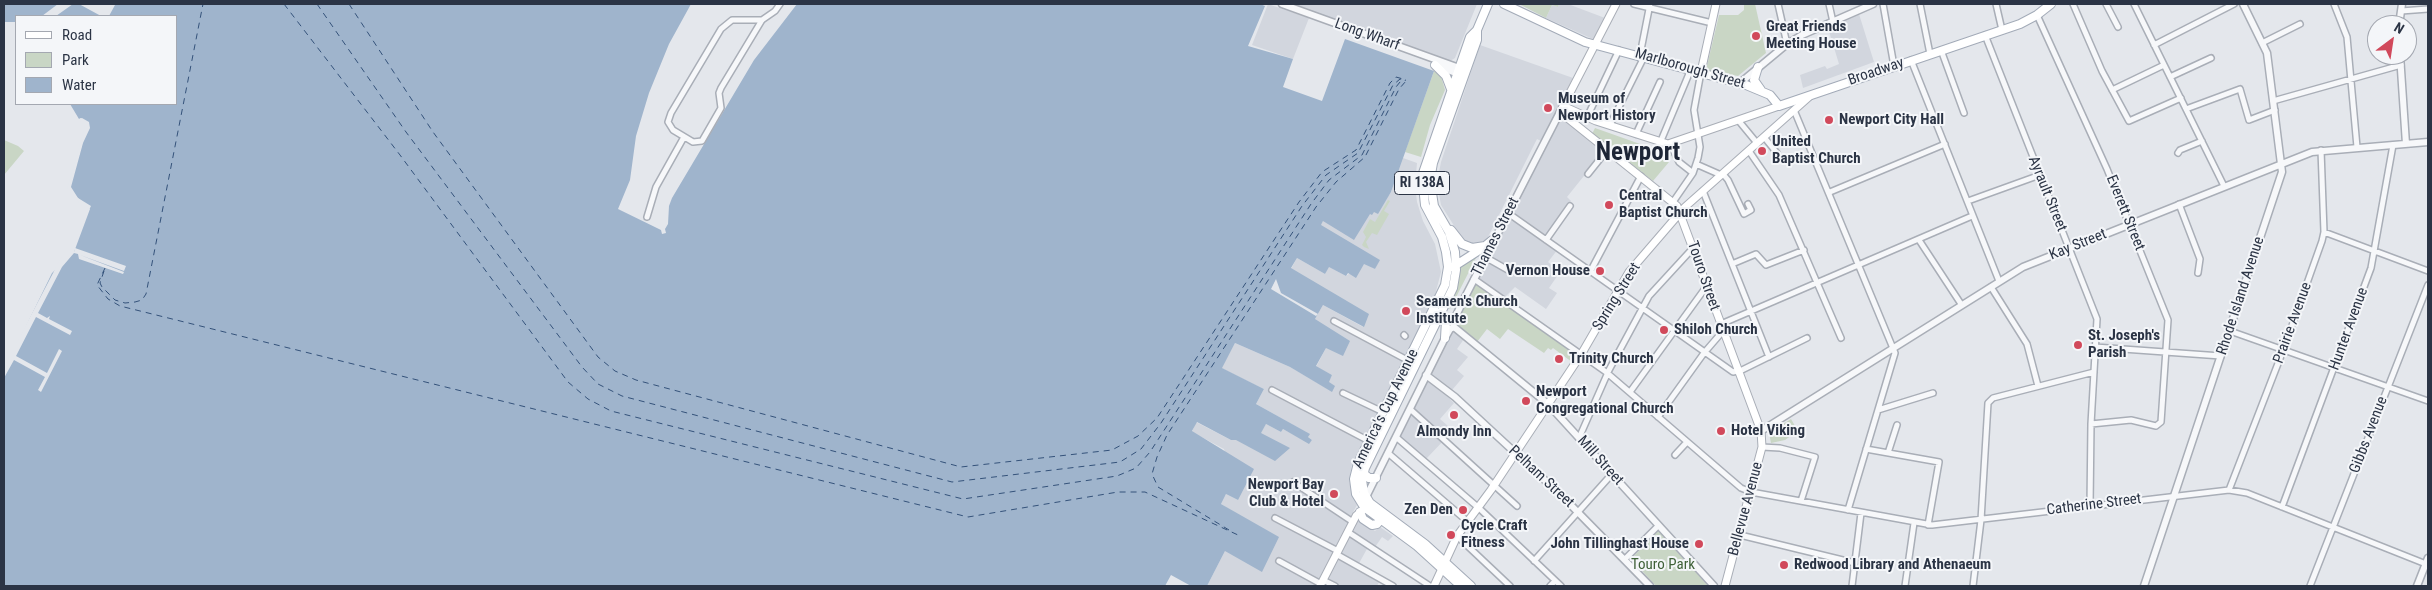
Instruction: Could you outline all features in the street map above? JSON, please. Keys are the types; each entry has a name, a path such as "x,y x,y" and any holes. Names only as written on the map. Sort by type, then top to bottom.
{"main road":[{"name":"America's Cup Avenue","path":"1363,510 1355,487 1357,465 1418,344 1453,288 1456,264 1452,240 1436,209 1430,189 1431,170 1462,72 1470,37 1477,30 1488,4"},
{"name":"Marlborough Street","path":"1504,4 1575,38 1763,91 1772,96 1779,106"},
{"name":"Thames Street","path":"1562,109 1616,4"},
{"path":"1701,72 1716,4"},
{"name":"Broadway","path":"1670,144 1911,60 1930,51 1941,50 2002,30 2037,15 2051,4"},
{"path":"1434,64 1446,76 1451,91"},
{"path":"1758,67 1754,80 1763,91"},
{"name":"America's Cup Avenue","path":"1366,497 1362,485 1363,474 1438,313 1448,274 1446,249 1426,209 1422,183 1426,160 1451,91 1462,72"},
{"name":"Spring Street","path":"1432,586 1444,566 1457,536 1582,353 1629,272 1686,206 1812,94"},
{"path":"1562,109 1660,143 1670,144"},
{"name":"Touro Street","path":"1562,109 1586,132 1673,202 1681,213 1706,287 1762,431"},
{"path":"1586,132 1586,124 1592,118"},
{"path":"1436,209 1462,244 1472,248 1485,246"},
{"path":"1448,274 1456,264 1495,238"},
{"path":"1438,313 1446,322 1445,338"},
{"name":"Bellevue Avenue","path":"1725,586 1762,447 1762,431"},
{"path":"1357,465 1363,474 1376,478"},
{"path":"1366,497 1383,517 1412,542 1472,586"},
{"path":"1321,583 1353,522 1363,510 1376,508"},
{"path":"1363,510 1363,519 1369,524 1376,525 1383,517"},
{"path":"1444,566 1461,586"}],"street":[{"path":"762,20 732,20 721,29 668,119 669,126 684,137 697,143 702,142 721,108 719,93 762,20 775,11 780,4"},
{"name":"Long Wharf","path":"1282,4 1425,56 1462,72"},
{"path":"1634,4 1650,6 1712,23"},
{"path":"1778,4 1787,44"},
{"path":"1829,4 1833,22"},
{"path":"1740,83 1787,44 1873,4"},
{"path":"1883,4 1894,66"},
{"path":"1920,4 1930,51"},
{"path":"1996,4 2002,30"},
{"path":"2073,4 2112,90 2129,121 2181,98"},
{"path":"2106,4 2118,27"},
{"path":"2134,4 2224,186"},
{"path":"2154,45 2234,4"},
{"name":"Rhode Island Avenue","path":"2144,586 2282,172 2266,53 2243,4"},
{"path":"2334,4 2347,37 2357,147"},
{"path":"2400,15 2402,4"},
{"path":"1610,125 1642,56 1650,6"},
{"path":"2401,11 2428,9"},
{"name":"Everett Street","path":"2037,15 2130,223 2168,320 2161,422 2156,426 2131,420 2091,424"},
{"path":"2262,43 2300,24"},
{"name":"Ayrault Street","path":"1985,35 2097,318 2091,424 2090,506"},
{"path":"1592,118 1590,111 1619,50"},
{"path":"1941,50 1964,113"},
{"name":"Long Wharf","path":"1425,56 1434,64 1462,72"},
{"path":"2170,77 2211,58"},
{"path":"1911,60 1999,282"},
{"path":"2112,90 2164,65"},
{"path":"2273,101 2398,65"},
{"path":"2401,65 2406,144"},
{"path":"1660,143 1662,134 1690,69"},
{"path":"1673,202 1693,173 1700,147 1694,110 1701,72"},
{"path":"1636,134 1660,82"},
{"path":"2186,109 2240,89 2249,120 2275,110"},
{"name":"Thames Street","path":"1366,497 1445,338 1451,328 1454,327 1453,322 1485,256 1562,109"},
{"path":"1794,110 1894,347 1895,360 1848,510"},
{"path":"1738,120 1757,143"},
{"path":"647,217 656,187 684,137"},
{"path":"1764,137 1776,153"},
{"path":"2178,153 2180,150 2202,141"},
{"name":"Kay Street","path":"1762,431 1961,304 2023,267 2282,163 2321,150 2428,142"},
{"path":"1670,144 1679,162 1693,173"},
{"path":"1830,192 1945,144"},
{"name":"Hunter Avenue","path":"2282,507 2336,367 2376,252 2393,145"},
{"path":"1588,174 1608,149"},
{"name":"Prairie Avenue","path":"2229,490 2284,348 2324,232 2321,150"},
{"path":"1749,151 1779,195 1842,338"},
{"path":"1696,164 1728,178 1744,214 1751,210 1748,204"},
{"path":"1968,201 2040,175"},
{"path":"1590,272 1641,176"},
{"path":"1703,191 1769,357"},
{"path":"2179,204 2200,259 2198,273"},
{"path":"1546,240 1570,206"},
{"path":"1508,213 1726,369 1738,372 1807,338"},
{"path":"1658,417 1722,328 1752,312 1972,216"},
{"path":"2324,232 2428,272"},
{"path":"1919,240 1961,304"},
{"path":"1579,438 1608,373 1649,296 1694,247"},
{"path":"1732,264 1756,254 1766,265 1804,250"},
{"path":"1485,256 1508,270"},
{"path":"1474,279 1582,353 1608,373 1741,488 1751,492"},
{"name":"Gibbs Avenue","path":"2310,586 2428,285"},
{"path":"1630,392 1706,287"},
{"path":"1991,287 2027,344 2038,386"},
{"path":"1334,321 1409,361"},
{"name":"Mill Street","path":"1454,327 1548,404 1714,586"},
{"path":"2230,330 2428,401"},
{"path":"1406,336 1418,344"},
{"path":"2095,347 2221,356"},
{"path":"1973,586 1982,520 1988,403 1993,398 2094,372"},
{"name":"Pelham Street","path":"1426,375 1455,397 1516,452 1650,586"},
{"path":"1272,390 1369,441"},
{"path":"1343,392 1383,412"},
{"path":"1878,410 1933,393"},
{"path":"1410,409 1517,506"},
{"path":"1888,452 1897,425"},
{"path":"1396,437 1478,507 1561,586"},
{"path":"1675,456 1687,442"},
{"path":"1762,447 1780,448 1814,457 1801,501"},
{"path":"1866,449 1939,462 1928,525"},
{"path":"1388,453 1466,522"},
{"path":"1534,561 1612,474"},
{"path":"1292,482 1353,522"},
{"name":"Catherine Street","path":"1751,492 1928,525 2229,490 2247,493 2427,561"},
{"path":"1852,586 1861,513"},
{"path":"1275,518 1394,586"},
{"path":"1905,586 1914,523"},
{"path":"1625,559 1658,526"},
{"path":"1348,532 1432,586"},
{"path":"1740,535 1855,563"},
{"path":"1457,536 1510,586"},
{"path":"1279,561 1321,583 1335,586"},
{"path":"2417,586 2427,561"},
{"path":"1550,586 1555,581"}],"shaded area":[{"path":"1268,4 1309,18 1293,59 1252,45"},
{"path":"1293,4 1477,4 1455,58 1450,61"},
{"path":"1559,4 1568,4 1605,18 1595,40 1546,18 1552,5 1558,7"},
{"path":"1859,14 1874,62 1803,88 1800,75 1825,66 1827,69 1839,64 1828,28"},
{"path":"1480,45 1573,78 1541,141 1537,139 1487,239 1475,245 1463,240 1441,205 1437,183 1441,162"},
{"path":"1560,116 1604,151 1567,197 1571,201 1545,239 1558,249 1548,262 1560,272 1549,288 1557,293 1546,309 1515,287 1505,297 1478,279"},
{"path":"1403,158 1417,163 1415,185 1417,202 1423,221 1435,244 1441,272 1434,299 1352,465 1349,480 1357,505 1351,516 1375,531 1380,527 1393,536 1388,541 1382,537 1373,550 1368,547 1357,567 1380,580 1377,586 1207,586 1225,551 1232,511 1221,504 1226,494 1238,500 1224,449 1192,432 1196,422 1231,440 1260,433 1266,424 1281,432 1283,429 1309,443 1312,440 1308,437 1309,434 1256,404 1264,389 1221,368 1235,343 1290,367 1332,391 1328,382 1332,375 1316,367 1326,348 1315,319 1323,305 1363,327 1345,301 1291,269 1297,258 1325,274 1328,266 1346,276 1364,263 1375,269 1379,260 1320,226 1323,221 1380,210 1391,192"},
{"path":"1452,329 1464,339 1457,349 1468,357 1457,370 1464,376 1447,396 1454,403 1440,419 1448,426 1441,434 1446,438 1426,459 1399,438"}],"green space":[{"path":"1519,4 1559,4 1558,7 1552,5 1546,18"},
{"path":"1744,4 1755,4 1766,53 1738,76 1706,70 1719,15 1738,15 1744,10"},
{"path":"1434,71 1441,76 1445,90 1430,125 1421,157 1405,152"},
{"path":"1595,128 1671,155 1669,162 1653,181 1592,134"},
{"path":"4,140 24,151 4,175"},
{"path":"1388,200 1390,201 1384,211 1389,214 1377,235 1372,233 1366,242 1369,249 1364,247 1362,245 1366,237 1363,232 1370,219 1375,222"},
{"path":"1478,254 1450,309 1457,286 1459,264"},
{"path":"1476,284 1577,353 1572,362 1553,348 1551,350 1548,348 1544,353 1508,329 1500,339 1487,329 1477,342 1459,326 1459,319"},
{"path":"1791,419 1798,431 1785,440 1771,443 1769,433"},
{"name":"Touro Park","path":"1658,531 1708,586 1656,586 1631,559"}],"water":[{"path":"4,4 58,4 43,15 15,15 15,22 4,22"},
{"path":"73,4 79,4 99,15 57,15"},
{"path":"691,4 669,44 649,93 636,136 630,180 618,209 661,230 662,234 666,233 665,229 668,224 669,206 672,198 754,60 797,4 1260,4 1265,6 1248,46 1293,59 1283,87 1322,101 1345,39 1434,71 1391,192 1378,214 1374,212 1372,215 1370,214 1354,240 1323,221 1321,225 1380,260 1375,269 1364,264 1356,278 1348,273 1346,276 1329,267 1325,274 1297,258 1291,268 1369,314 1364,327 1323,305 1315,319 1350,341 1343,356 1326,348 1316,366 1332,375 1329,382 1335,386 1332,392 1290,367 1235,343 1222,368 1264,389 1256,404 1310,434 1308,437 1312,440 1309,444 1283,429 1281,432 1266,424 1261,433 1290,448 1275,461 1197,422 1192,431 1254,469 1238,500 1226,494 1221,504 1279,537 1262,572 1225,551 1207,586 1191,586 1171,575 1165,586 4,586 4,371 52,273 74,252 90,209 69,190 87,127 81,118 79,119 71,105 178,105 178,15 110,15 115,5"}],"pier":[{"path":"82,118 89,122 90,128 83,143 71,187 78,198 91,206 89,210 80,204 67,189 85,126 79,119"},
{"path":"75,248 126,266 124,271 80,255 124,272 123,274 79,259 78,254 74,253 62,267 38,313 47,318 50,316 49,319 72,331 70,335 36,317 16,356 47,373 59,349 62,351 41,392 38,390 45,377 14,360 4,378 4,367 65,250 74,252"},
{"path":"1276,279 1281,293 1318,314 1316,316 1271,289"}],"ferry route":[{"path":"104,271 100,283 115,300 125,303 135,302 142,300 146,294 203,4"},
{"path":"284,4 400,155 568,382 588,399 611,411 963,499 1117,476 1136,468 1150,452 1311,204 1329,180 1362,155 1396,87 1400,82 1406,80"},
{"path":"317,4 406,132 582,367 598,384 622,396 952,482 1120,462 1141,449 1161,423 1302,206 1326,175 1358,153 1393,85 1400,79 1405,80"},
{"path":"349,4 433,132 598,357 615,371 636,380 961,467 1112,450 1138,436 1157,418 1299,202 1322,172 1356,150 1390,83 1396,77 1403,79"},
{"path":"1229,530 1158,487 1152,474 1157,457 1167,435 1316,207 1336,182 1365,157 1399,89 1406,81"},
{"path":"105,268 97,285 108,299 120,306 968,517 1118,492 1145,492 1238,535"}],"place":[{"name":"Great Friends Meeting House","path":"1756,36"},
{"name":"Museum of Newport History","path":"1548,108"},
{"name":"Newport City Hall","path":"1829,120"},
{"name":"United Baptist Church","path":"1762,151"},
{"name":"Central Baptist Church","path":"1609,205"},
{"name":"Vernon House","path":"1600,271"},
{"name":"Seamen's Church Institute","path":"1406,311"},
{"name":"Shiloh Church","path":"1664,330"},
{"name":"St. Joseph's Parish","path":"2078,345"},
{"name":"Trinity Church","path":"1559,359"},
{"name":"Newport Congregational Church","path":"1526,401"},
{"name":"Almondy Inn","path":"1454,415"},
{"name":"Hotel Viking","path":"1721,431"},
{"name":"Newport Bay Club & Hotel","path":"1334,494"},
{"name":"Zen Den","path":"1463,510"},
{"name":"Cycle Craft Fitness","path":"1451,535"},
{"name":"John Tillinghast House","path":"1699,544"},
{"name":"Redwood Library and Athenaeum","path":"1784,565"}],"district":[{"name":"Newport","path":"1638,154"}]}
